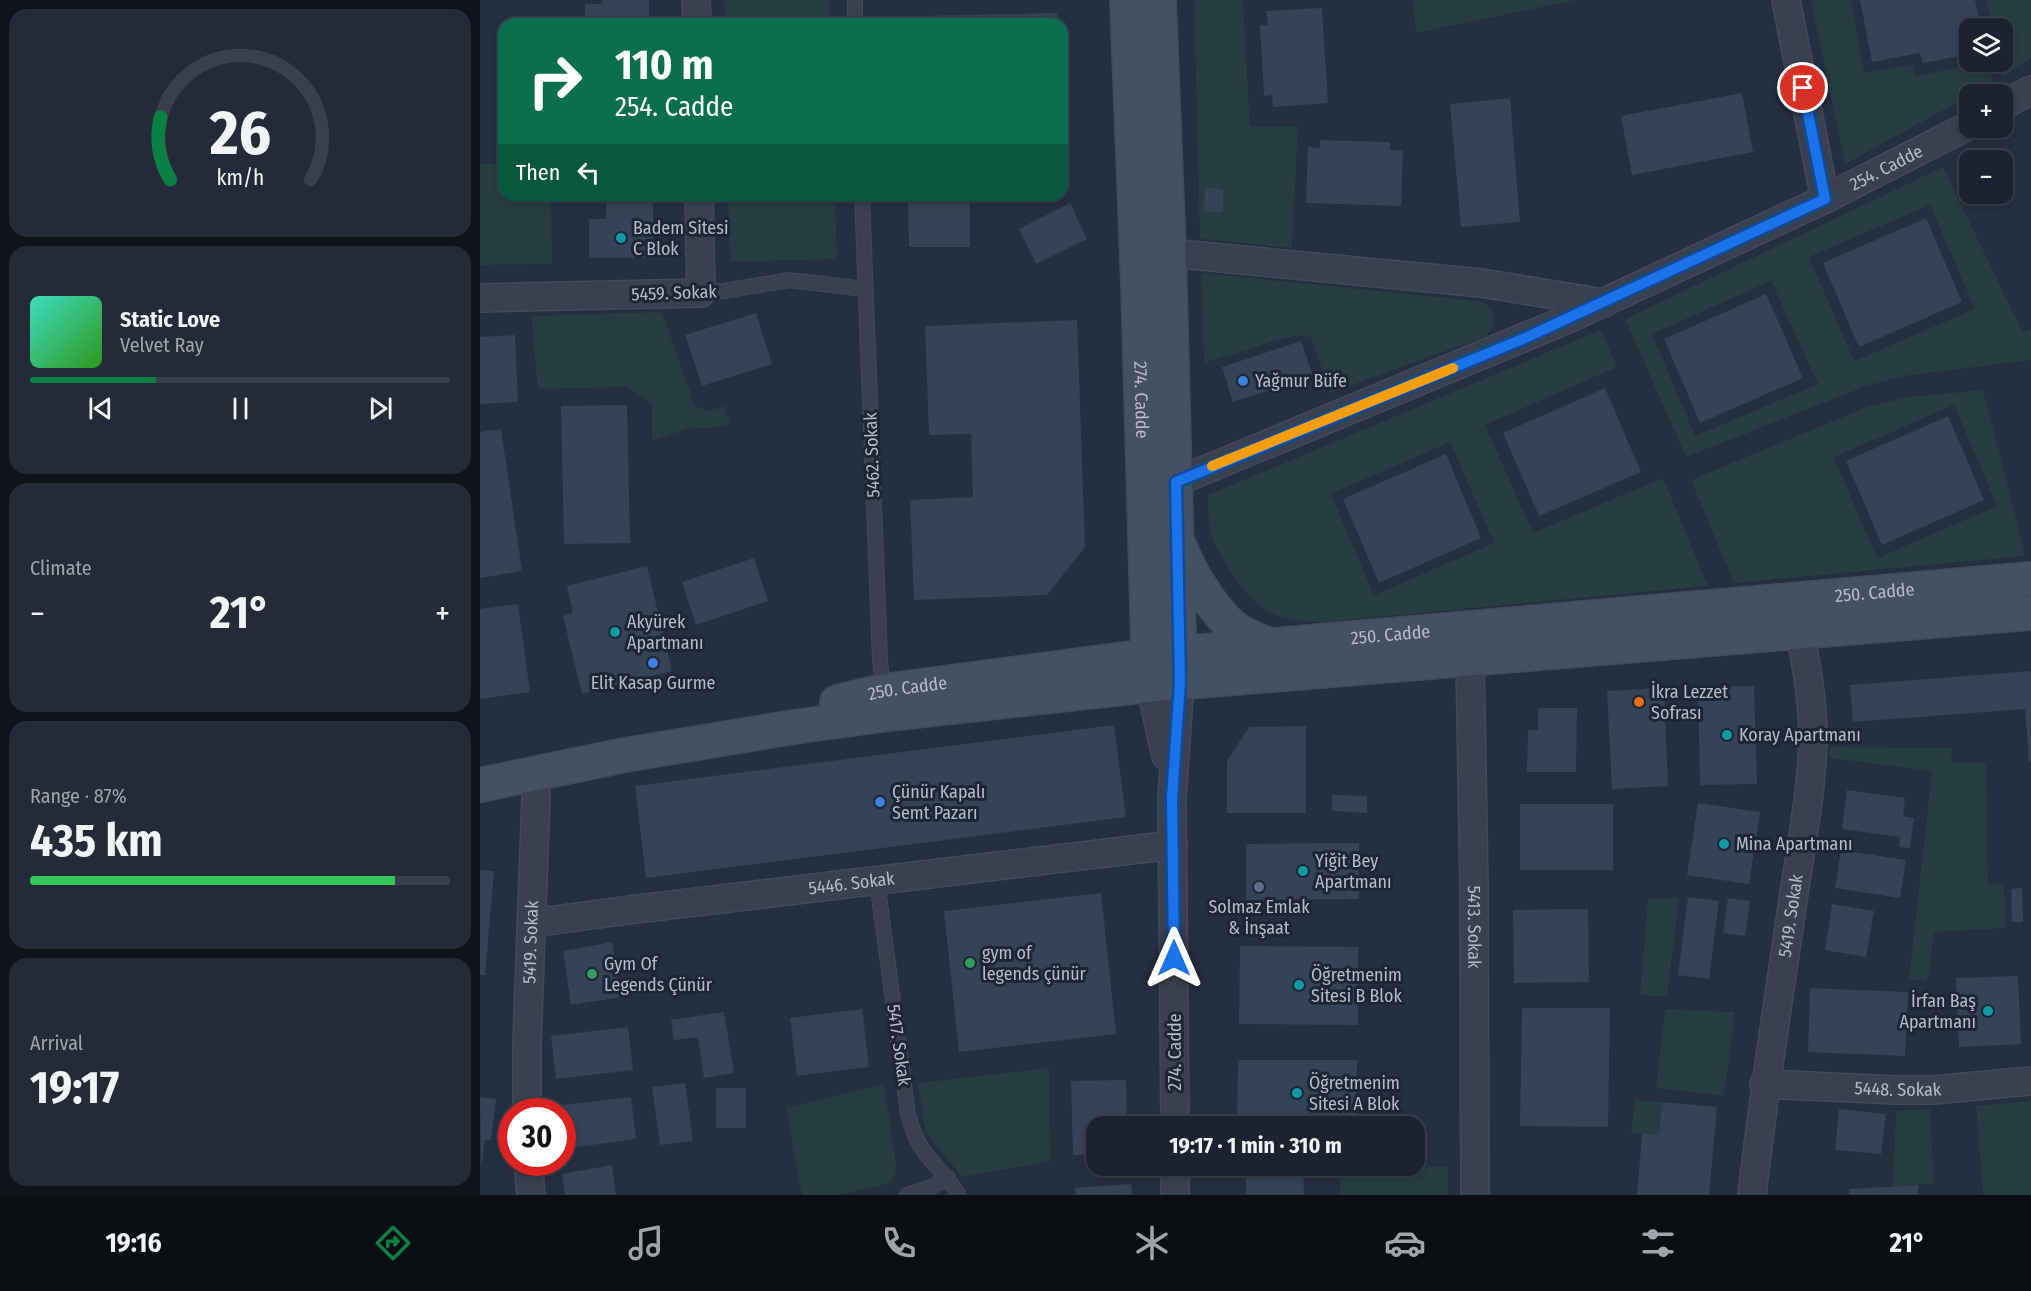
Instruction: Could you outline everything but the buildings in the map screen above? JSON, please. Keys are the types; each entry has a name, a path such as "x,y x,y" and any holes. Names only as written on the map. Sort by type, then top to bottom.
{"street":[{"path":"696,0 697,18"},
{"name":"274. Cadde","path":"1127,0 1138,271 1164,669"},
{"name":"274. Cadde","path":"1159,0 1177,537 1164,669 1162,735 1172,798 1175,1116"},
{"path":"1786,0 1825,199"},
{"path":"2013,100 2031,90"},
{"name":"254. Cadde","path":"1176,482 1525,338 1604,303 1825,199 1959,131"},
{"path":"699,201 701,293"},
{"path":"1169,253 1481,284 1604,303"},
{"name":"5459. Sokak","path":"480,298 701,293"},
{"path":"1177,537 1181,550 1199,584 1221,615 1244,634 1271,646"},
{"name":"250. Cadde","path":"1164,669 1271,646 2031,579"},
{"name":"5419. Sokak","path":"1752,1195 1764,1084 1811,772 1813,729 1810,696 1793,600"},
{"name":"250. Cadde","path":"480,785 625,754 757,733 830,704 886,703 1164,669 1470,659 2031,613"},
{"name":"5413. Sokak","path":"1470,659 1475,1195"},
{"name":"5419. Sokak","path":"527,1098 535,774"},
{"name":"5446. Sokak","path":"532,923 1173,844"},
{"name":"5448. Sokak","path":"1764,1084 1933,1090 2031,1081"},
{"path":"529,1176 531,1195"},
{"path":"1175,1176 1175,1195"}],"lane":[{"path":"855,0 855,18"},
{"name":"5462. Sokak","path":"862,201 880,660 886,703"},
{"name":"5459. Sokak","path":"701,293 789,280 866,289"},
{"name":"5417. Sokak","path":"877,880 892,1001 913,1132 926,1154 948,1178 958,1195"},
{"path":"907,1195 931,1187 948,1178"}],"green space":[{"path":"724,0 829,0 830,18 725,18"},
{"path":"1194,0 1243,0 1250,127 1298,126 1292,248 1200,239"},
{"path":"1413,0 1576,0 1416,33"},
{"path":"1811,0 1851,0 1864,73 1912,65 1915,76 1959,67 1959,72 1990,72 1993,83 1959,84 1959,102 1845,164"},
{"path":"1986,0 2031,0 2031,57 2013,70 2013,18 1990,18"},
{"path":"480,164 498,164 498,201 551,201 552,264 480,265"},
{"path":"1943,167 2023,333 2031,329 2031,360 1904,376 1866,386 1686,457 1625,319","holes":["1930,205 1975,309 1854,361 1809,257","1771,281 1818,384 1695,436 1652,334"]},
{"path":"728,201 835,201 837,259 730,262"},
{"path":"1201,273 1478,301 1489,307 1493,312 1495,322 1484,337 1330,393 1311,337 1295,335 1204,363"},
{"path":"662,312 695,406 708,411 724,406 730,424 702,429 692,427 652,441 652,404 626,387 538,389 531,316"},
{"path":"1601,330 1617,367 1485,425 1533,533 1663,478 1708,586 1325,622 1294,620 1260,606 1241,587 1219,553 1212,536 1208,495","holes":["1450,442 1494,543 1374,595 1331,494"]},
{"path":"1983,390 2025,556 1734,583 1691,480 1867,407 1908,397","holes":["1954,405 1997,506 1877,558 1834,457"]},
{"path":"1830,747 1951,748 1952,763 1986,763 1988,885 2004,884 2006,928 1934,932 1929,974 1926,981 1909,979 1932,771 1830,758"},
{"path":"1648,898 1679,898 1667,997 1640,995"},
{"path":"1665,1009 1735,1012 1724,1096 1656,1088"},
{"path":"1049,1068 1050,1161 962,1177 925,1129 918,1083"},
{"path":"884,1084 896,1165 895,1175 888,1183 879,1186 837,1195 802,1195 786,1108"},
{"path":"1635,1100 1662,1102 1659,1135 1631,1133"},
{"path":"2031,1101 2031,1195 1983,1195 1976,1106"},
{"path":"1930,1109 1934,1183 1893,1186 1896,1111"},
{"path":"1425,1167 1448,1167 1448,1195 1340,1195 1340,1176 1425,1176"}],"slow traffic":[{"path":"1212,466 1453,368"}],"place":[{"name":"Badem Sitesi C Blok","path":"621,238"},
{"name":"Yağmur Büfe","path":"1243,381"},
{"name":"Akyürek Apartmanı","path":"615,632"},
{"name":"Elit Kasap Gurme","path":"653,663"},
{"name":"İkra Lezzet Sofrası","path":"1639,702"},
{"name":"Koray Apartmanı","path":"1727,735"},
{"name":"Çünür Kapalı Semt Pazarı","path":"880,802"},
{"name":"Mina Apartmanı","path":"1724,844"},
{"name":"Yiğit Bey Apartmanı","path":"1303,871"},
{"name":"Solmaz Emlak & İnşaat","path":"1259,887"},
{"name":"gym of legends çünür","path":"970,963"},
{"name":"Gym Of Legends Çünür","path":"592,974"},
{"name":"Öğretmenim Sitesi B Blok","path":"1299,985"},
{"name":"İrfan Baş Apartmanı","path":"1988,1011"},
{"name":"Öğretmenim Sitesi A Blok","path":"1297,1093"}],"route":[{"path":"1174,958 1172,798 1180,682 1176,482 1525,338 1825,199 1803,88"}]}
